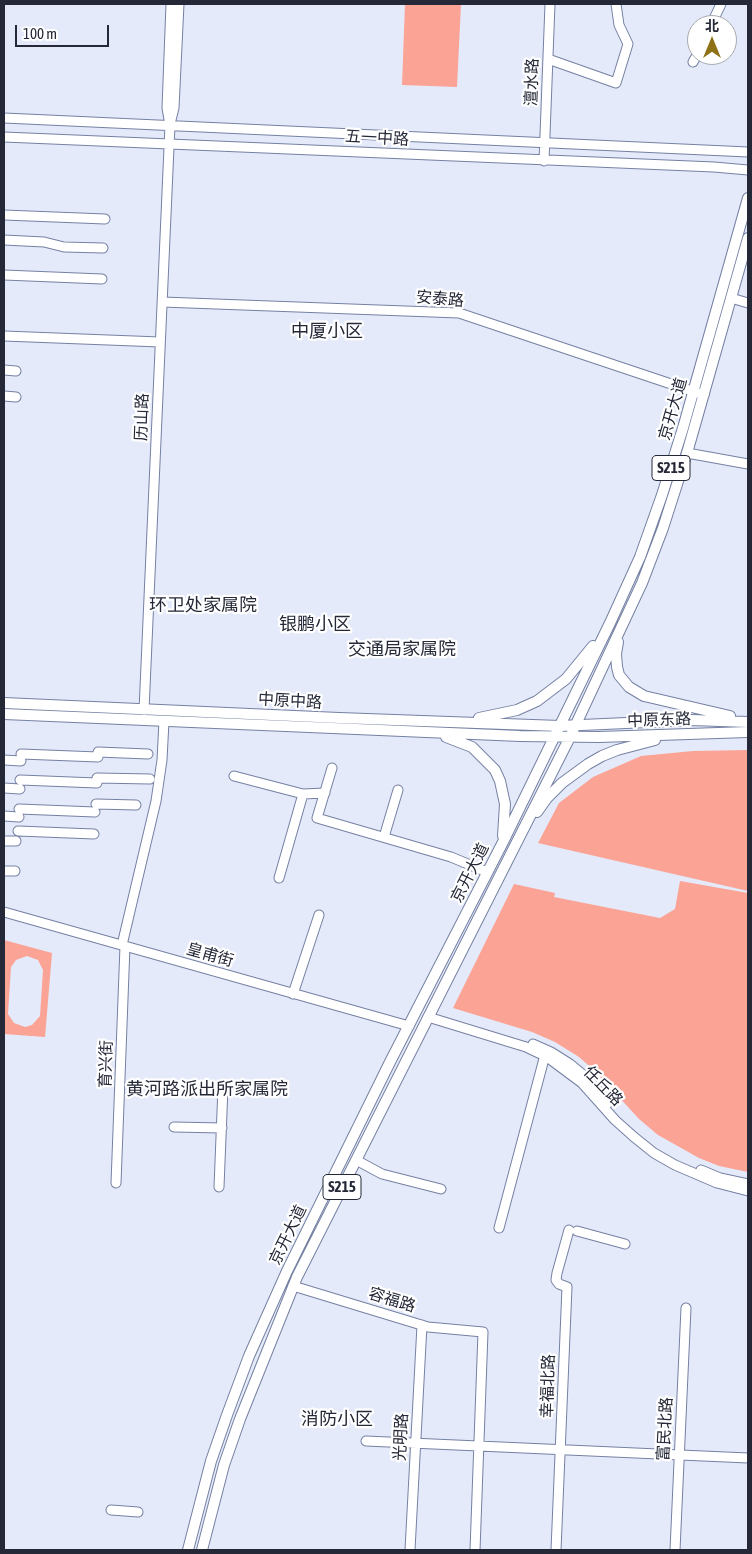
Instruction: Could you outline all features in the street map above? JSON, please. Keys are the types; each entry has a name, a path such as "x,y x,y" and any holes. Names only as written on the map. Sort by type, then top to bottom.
{"main road":[{"name":"京开大道","path":"202,1550 224,1465 240,1419 293,1286 576,725 654,554 687,453 698,393 748,198"},
{"name":"京开大道","path":"188,1550 211,1461 249,1356 306,1231 503,842 637,564 653,523 683,428 698,393 731,298 748,238"},
{"path":"629,611 616,654 619,675 629,687 644,696 748,721"},
{"path":"421,721 482,717 502,714 527,706 566,679 584,659 610,623"},
{"name":"中原中路","path":"4,704 421,721 576,725"},
{"name":"中原中路","path":"4,714 570,737"},
{"name":"中原东路","path":"576,725 692,720 748,721"},
{"path":"426,732 472,747 495,770 500,781 505,804 503,842"},
{"name":"中原东路","path":"570,737 748,732"},
{"path":"517,840 547,798 573,773 602,756 617,750 682,734"}],"street":[{"name":"历山路","path":"170,126 167,108 171,4"},
{"name":"历山路","path":"144,710 169,144 174,108 178,4"},
{"name":"澶水路","path":"544,161 550,4"},
{"path":"548,59 616,83 628,44 619,25 616,4"},
{"name":"五一中路","path":"4,118 748,152"},
{"name":"五一中路","path":"4,137 748,170"},
{"path":"4,215 105,219"},
{"path":"4,240 44,242 64,248 103,248"},
{"path":"4,275 102,279"},
{"path":"731,298 748,304"},
{"name":"安泰路","path":"162,302 459,313 698,393"},
{"path":"4,336 160,342"},
{"path":"4,370 16,371"},
{"path":"4,396 16,396"},
{"path":"687,453 748,464"},
{"name":"育兴街","path":"116,1183 123,946 156,800 162,760 164,722"},
{"path":"4,760 21,757 148,754"},
{"path":"332,768 317,818 451,857 487,872"},
{"path":"234,776 302,794 325,793"},
{"path":"4,788 20,784 150,779"},
{"path":"384,837 398,790"},
{"path":"279,878 302,794"},
{"path":"4,816 19,813 136,805"},
{"path":"18,831 94,834"},
{"path":"4,841 16,841"},
{"path":"4,871 15,872"},
{"name":"皇甫街","path":"4,912 409,1026"},
{"path":"293,994 319,915"},
{"name":"任丘路","path":"429,1015 526,1047 544,1056 566,1069 582,1082 615,1120 654,1152 675,1165 716,1183 748,1191"},
{"name":"任丘路","path":"429,1015 528,1042 551,1052 587,1078 637,1133 658,1148 704,1172 720,1178 748,1184"},
{"path":"499,1228 544,1056"},
{"path":"219,1187 223,1087"},
{"path":"174,1126 222,1128"},
{"path":"356,1160 382,1174 441,1190"},
{"name":"幸福北路","path":"556,1550 567,1287 556,1280 557,1273 573,1230 624,1244"},
{"name":"容福路","path":"293,1286 438,1329 484,1332 479,1446"},
{"name":"富民北路","path":"674,1550 686,1308"},
{"name":"光明路","path":"410,1550 422,1325"},
{"path":"366,1441 748,1458"},
{"path":"475,1550 479,1446"},
{"path":"111,1510 138,1512"}],"shaded area":[{"path":"405,4 461,4 457,87 402,85"},
{"path":"748,750 748,891 538,843 559,803 593,777 641,756 693,751"},
{"path":"680,881 748,893 748,1172 719,1166 699,1158 658,1135 639,1119 596,1072 579,1057 555,1042 532,1032 453,1008 514,884 555,893 554,897 660,918 675,909"},
{"path":"4,940 52,953 45,1037 4,1034","holes":["27,956 38,960 43,970 40,1016 32,1025 25,1027 14,1023 8,1014 11,967 16,960"]}],"district":[{"name":"中厦小区","path":"327,331"},
{"name":"环卫处家属院","path":"203,605"},
{"name":"银鹏小区","path":"315,624"},
{"name":"交通局家属院","path":"402,649"},
{"name":"黄河路派出所家属院","path":"207,1089"},
{"name":"消防小区","path":"337,1419"}]}
